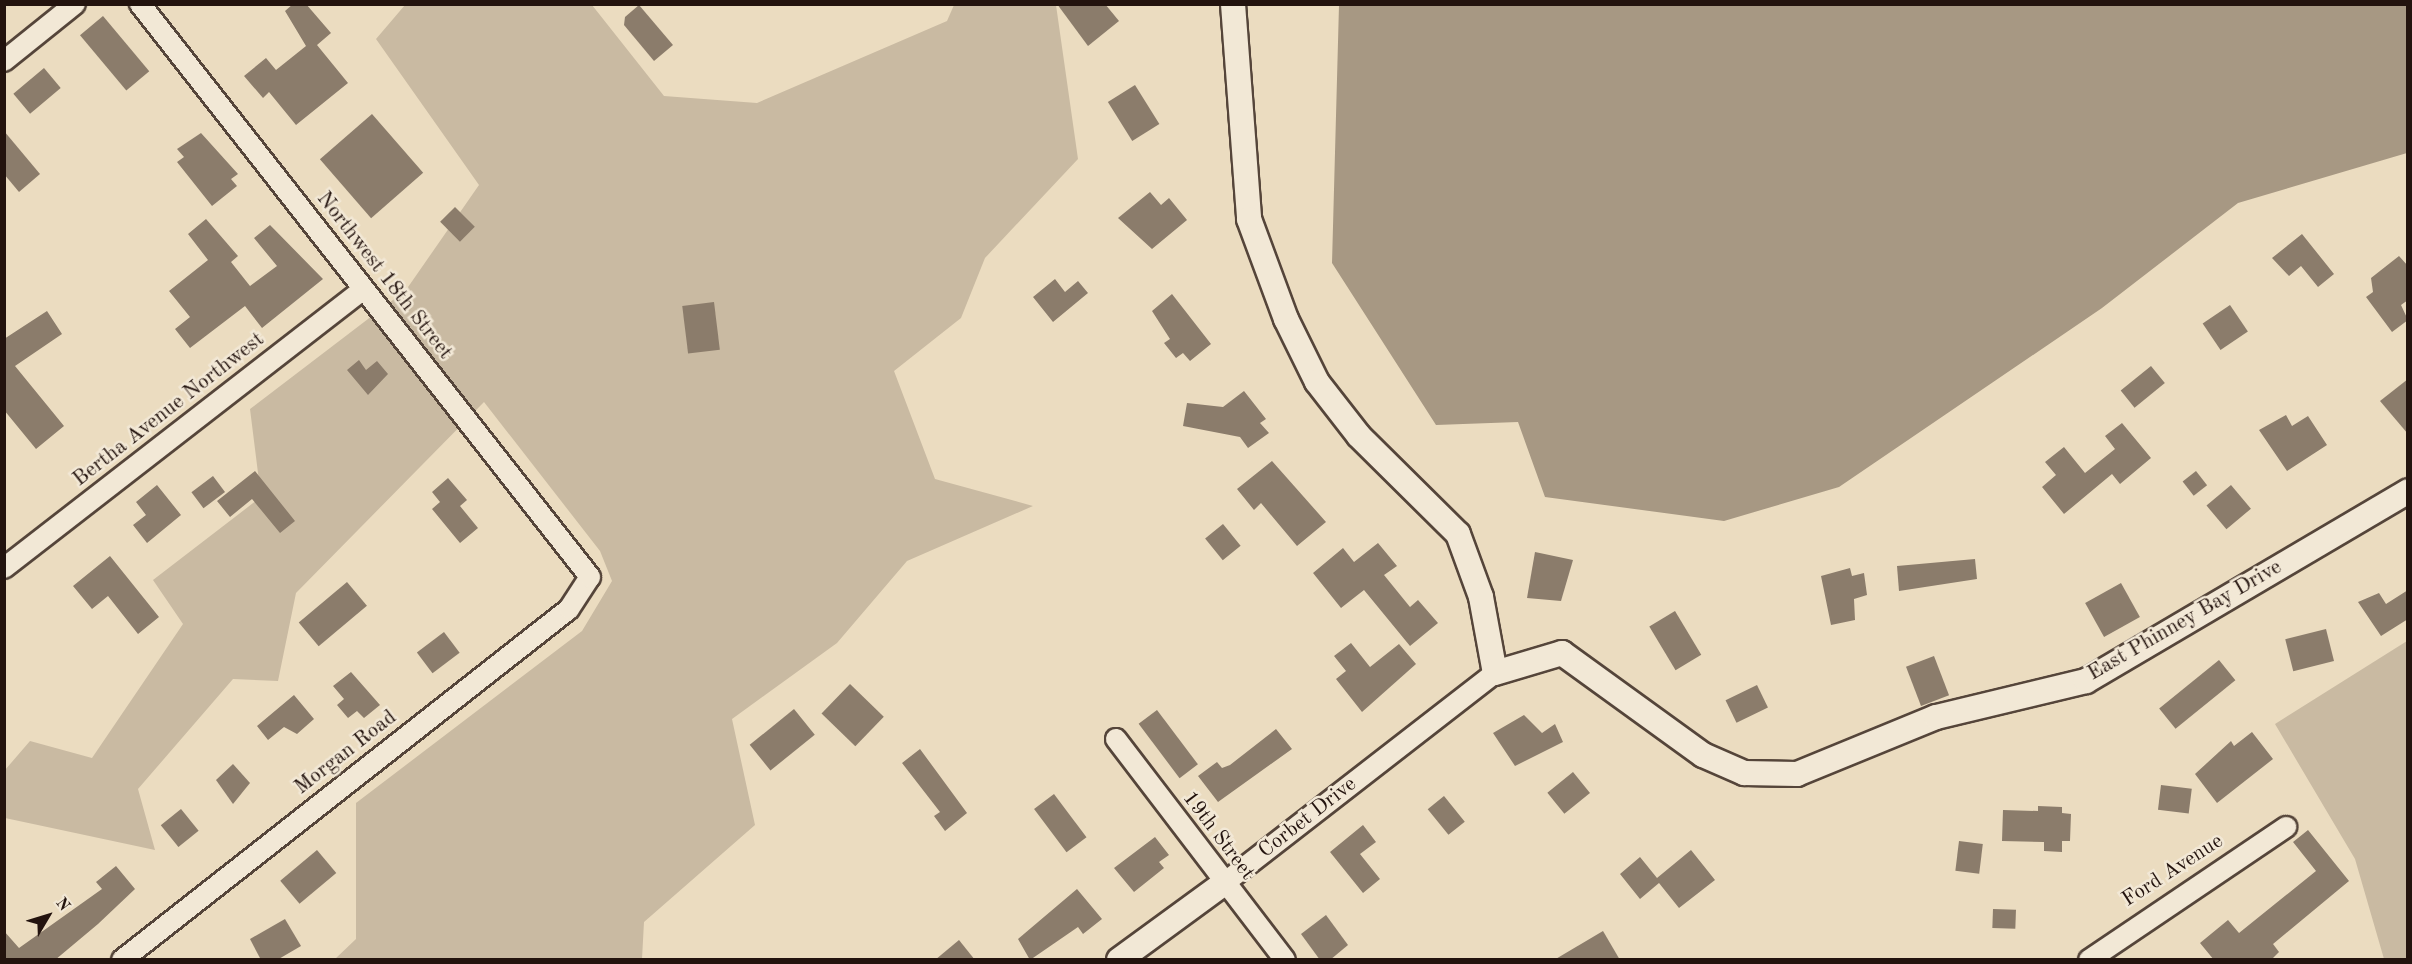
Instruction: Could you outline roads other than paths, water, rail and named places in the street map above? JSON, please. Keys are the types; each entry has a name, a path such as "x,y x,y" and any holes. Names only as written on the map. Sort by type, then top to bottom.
{"street":[{"path":"4,61 75,4"},
{"name":"Northwest 18th Street","path":"140,4 590,577"},
{"path":"1233,4 1249,219 1286,319 1317,382 1359,436 1458,534 1481,597 1495,674"},
{"name":"Bertha Avenue Northwest","path":"4,568 363,290"},
{"name":"East Phinney Bay Drive","path":"1495,674 1562,653 1703,755 1744,773 1797,774 1936,717 2086,681 2408,491"},
{"name":"Morgan Road","path":"122,960 569,609 590,577"},
{"name":"Corbet Drive","path":"1119,960 1223,884 1495,674"},
{"name":"19th Street","path":"1116,739 1223,884 1285,960"},
{"name":"Ford Avenue","path":"2089,960 2286,827"}]}
